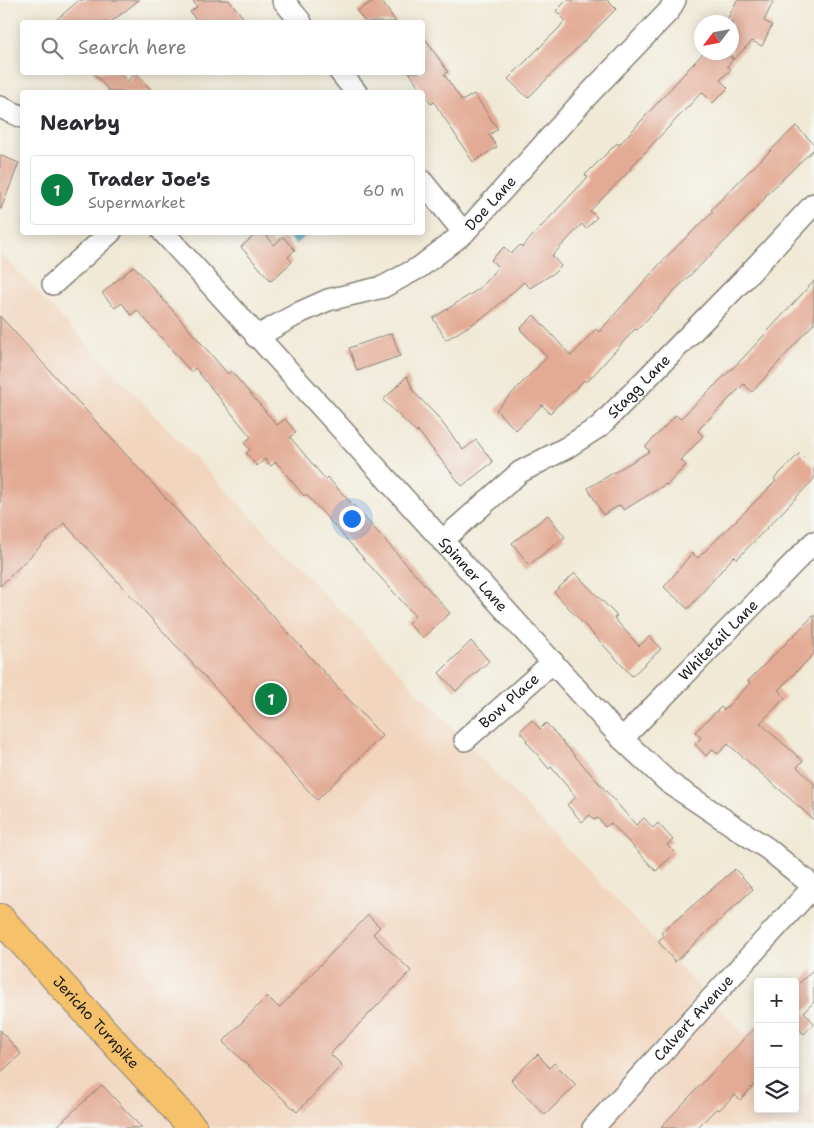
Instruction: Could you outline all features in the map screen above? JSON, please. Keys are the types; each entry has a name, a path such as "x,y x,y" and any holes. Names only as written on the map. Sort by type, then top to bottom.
{"main road":[{"name":"Jericho Turnpike","path":"0,918 193,1128"}],"street":[{"path":"283,0 299,20"},
{"name":"Doe Lane","path":"256,337 301,312 328,300 383,287 420,268 464,233 588,95 669,11 675,0"},
{"path":"342,75 354,90"},
{"path":"0,108 20,117"},
{"path":"425,186 464,233"},
{"name":"Stagg Lane","path":"442,540 520,472 566,448 600,426 745,278 814,204"},
{"path":"53,284 108,235"},
{"name":"Spinner Lane","path":"166,235 622,739 668,782 768,849 814,886"},
{"name":"Whitetail Lane","path":"622,739 814,542"},
{"name":"Bow Place","path":"465,740 553,662"},
{"name":"Calvert Avenue","path":"593,1128 814,886"}],"shaded area":[{"path":"0,253 754,1045 754,1113 799,1113 799,1092 804,1097 814,1086 814,1128 0,1128"}],"water":[{"path":"287,235 306,235 296,244"}],"building":[{"path":"79,0 139,0 114,20 56,20"},
{"path":"192,0 229,0 245,20 196,20 190,12 197,7"},
{"path":"375,0 381,0 395,20 364,20 357,11"},
{"path":"567,0 607,0 616,9 528,98 508,79 565,20 556,11"},
{"path":"737,0 774,0 764,21 772,25 762,46 752,41 739,54 739,15 730,15"},
{"path":"425,38 448,72 444,74 462,101 474,94 498,129 489,135 497,147 473,162 434,102 431,104 425,95 425,90 421,90 411,75 425,75"},
{"path":"697,60 733,60 727,66 731,69 720,80 728,88 713,103 702,92 630,168 590,211 597,217 586,229 582,224 552,256 561,266 554,273 530,288 524,282 487,315 446,340 433,318 479,289 498,267 491,260 504,247 511,254 520,245 522,247 588,177 585,175 617,143 619,145"},
{"path":"96,75 122,75 127,81 134,75 138,75 151,90 108,90"},
{"path":"796,126 814,144 814,149 765,196 729,237 637,330 635,329 587,382 584,380 550,413 542,405 516,430 496,410 547,357 520,329 534,315 571,356 596,329 599,332 667,256 713,212 711,210 746,174"},
{"path":"0,155 19,163 1,209 0,209"},
{"path":"255,235 266,235 274,245 283,237 295,250 288,257 292,262 271,281 241,247"},
{"path":"134,266 228,374 231,371 277,425 285,419 296,432 290,437 325,479 327,477 450,613 422,638 408,623 415,616 306,494 304,496 276,462 271,466 265,459 257,466 246,453 250,450 244,443 251,437 195,368 191,372 137,310 131,315 122,303 115,308 102,293"},
{"path":"814,281 814,323 752,392 744,384 701,427 698,431 703,436 681,460 686,465 667,485 624,510 620,505 603,515 588,488 650,451 645,447 676,415 680,419 744,357"},
{"path":"0,316 382,736 317,800 64,523 0,586"},
{"path":"392,333 400,356 357,371 349,348"},
{"path":"407,376 413,391 437,416 463,450 476,440 493,462 462,486 418,431 417,433 383,400"},
{"path":"800,453 814,467 814,479 737,559 734,556 688,609 664,587 692,553 698,558 776,481 774,479"},
{"path":"548,515 565,537 529,565 512,543"},
{"path":"575,573 617,616 614,618 639,646 650,636 661,649 632,676 554,592"},
{"path":"814,615 814,654 778,690 785,698 760,723 803,761 797,767 814,783 814,820 728,744 718,754 713,749 706,756 695,744 701,738 695,732 721,707 724,710 750,683 748,681"},
{"path":"471,641 489,661 456,691 439,673"},
{"path":"532,720 540,729 546,723 636,825 644,818 653,828 658,823 673,840 667,845 675,853 656,871 611,823 605,827 598,818 594,820 590,815 582,822 567,805 576,797 551,767 549,769 520,731"},
{"path":"735,869 753,889 675,962 658,941 664,936 661,933"},
{"path":"368,915 380,927 373,934 411,971 330,1054 342,1065 297,1112 223,1042 267,996 279,1008"},
{"path":"814,969 814,1002 804,1012 814,1023 804,1034 799,1029 799,983"},
{"path":"754,1028 754,1085 740,1100 735,1095 719,1110 717,1108 697,1128 660,1128"},
{"path":"0,1030 21,1054 0,1073"},
{"path":"538,1054 549,1068 554,1063 576,1085 545,1115 511,1080"},
{"path":"102,1085 142,1128 55,1128"}],"place":[{"name":"Trader Joe's","path":"271,699"}]}
